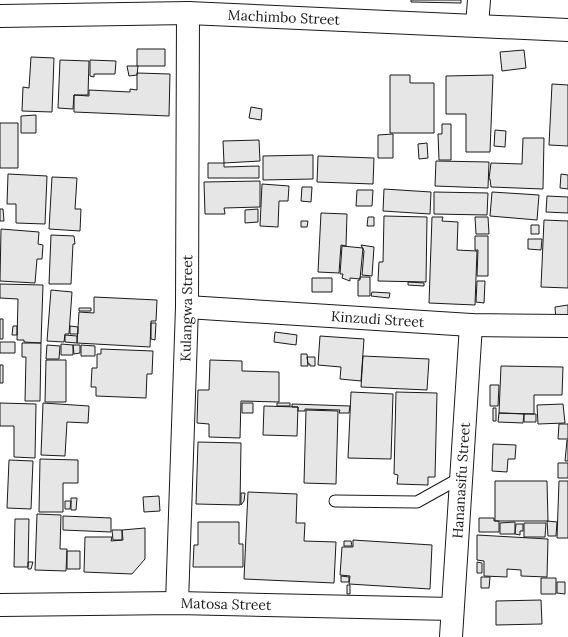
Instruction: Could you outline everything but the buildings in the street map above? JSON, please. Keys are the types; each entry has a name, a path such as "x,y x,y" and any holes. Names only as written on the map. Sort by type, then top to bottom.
{"street":[{"path":"478,25 479,0"},
{"name":"Machimbo Street","path":"0,16 188,13 568,30"},
{"name":"Kulangwa Street","path":"177,603 188,307 188,13"},
{"name":"Kinzudi Street","path":"188,307 472,325 568,326"},
{"name":"Hananasifu Street","path":"451,637 460,478 472,325"},
{"name":"Matosa Street","path":"0,605 177,603 452,609"}],"lane":[{"path":"335,501 417,502 460,478"}]}
